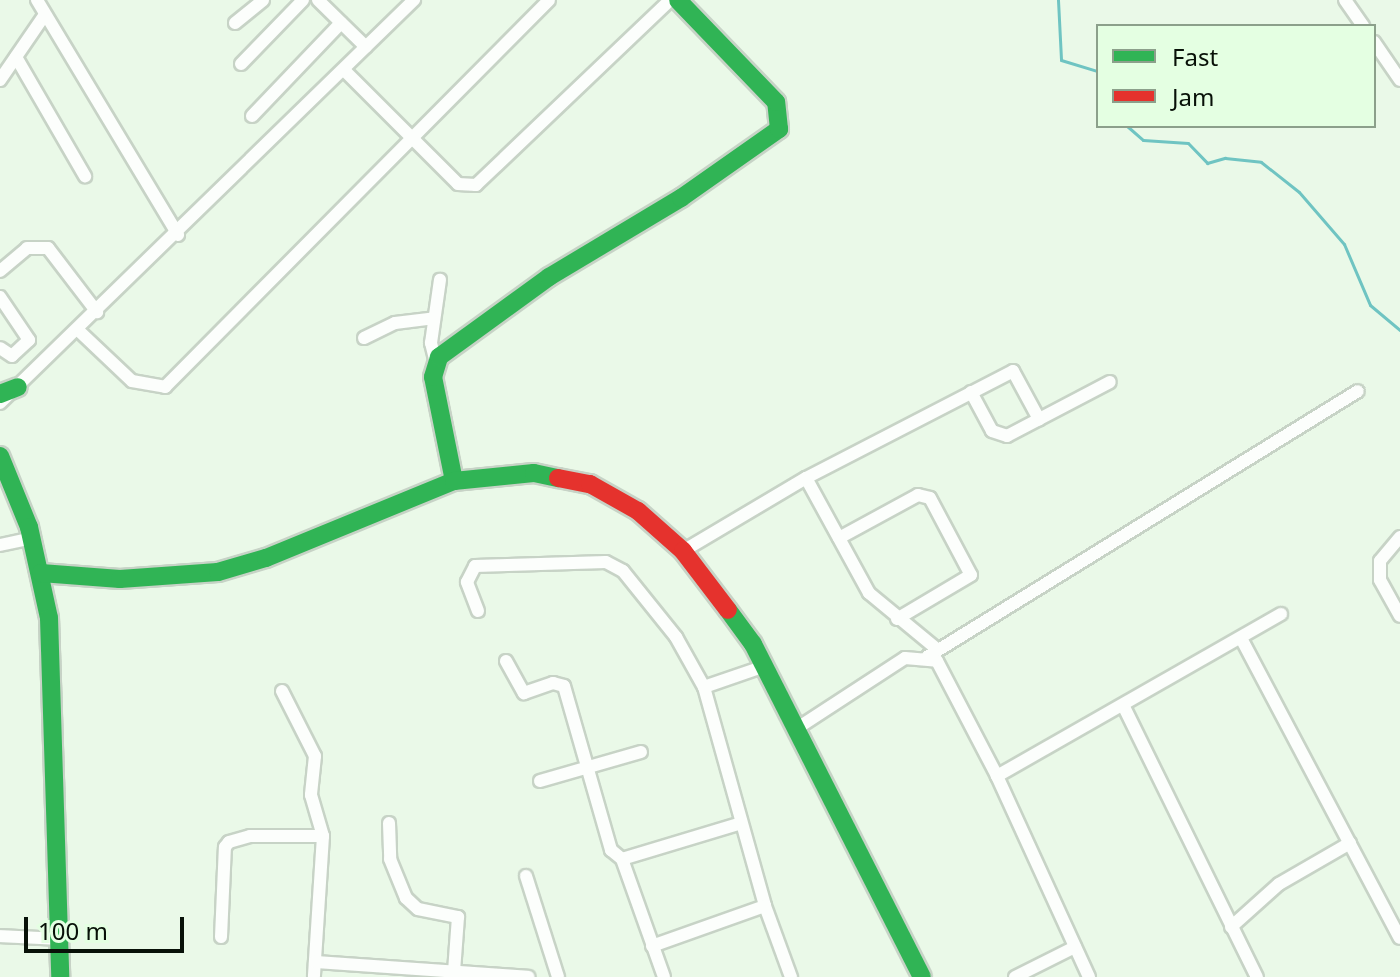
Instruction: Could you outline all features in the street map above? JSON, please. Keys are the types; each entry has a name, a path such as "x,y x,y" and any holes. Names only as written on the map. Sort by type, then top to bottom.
{"street":[{"path":"37,0 178,235"},
{"path":"235,23 263,0"},
{"path":"241,64 303,0"},
{"path":"318,0 366,47"},
{"path":"0,403 9,390 78,330 178,235 414,0"},
{"path":"78,330 132,381 165,387 549,0"},
{"path":"344,70 458,184 476,185 670,0"},
{"path":"436,363 549,277 681,198 779,129 782,121 776,102 678,0"},
{"path":"1345,0 1362,24"},
{"path":"0,80 44,16"},
{"path":"252,116 341,23"},
{"path":"1376,45 1399,78"},
{"path":"16,57 85,176"},
{"path":"0,271 27,248 48,248 97,312"},
{"path":"440,280 433,318 436,363 433,377 454,481"},
{"path":"0,297 29,340 9,357 0,348"},
{"path":"364,338 395,323 433,318"},
{"path":"683,551 806,478 1013,371 1039,419"},
{"path":"971,392 998,436 1039,419 1110,382"},
{"path":"796,729 905,658 932,654 1358,391"},
{"path":"0,456 32,538 41,573 55,677 60,977"},
{"path":"41,573 120,579 218,572 266,558 454,481 534,473 590,484 638,511 683,551 765,666 922,977"},
{"path":"806,478 869,593 944,669 1089,977"},
{"path":"839,538 918,495 930,498 971,575 897,619"},
{"path":"1400,537 1380,561 1380,580 1400,616"},
{"path":"0,545 32,538"},
{"path":"478,611 467,582 475,566 617,565 676,637 704,687 765,906 791,977"},
{"path":"997,776 1242,640 1281,614"},
{"path":"1242,640 1400,938"},
{"path":"506,661 524,693 553,683 564,686 611,850 622,859 664,977"},
{"path":"704,687 765,666"},
{"path":"282,691 315,756 311,795 323,836 314,977"},
{"path":"1124,707 1257,977"},
{"path":"540,781 641,752"},
{"path":"389,823 390,859 406,898 418,909 458,917 454,972"},
{"path":"622,859 741,823"},
{"path":"221,937 225,847 229,842 250,836 323,836"},
{"path":"1231,927 1279,884 1350,843"},
{"path":"526,876 558,977"},
{"path":"652,946 765,906"},
{"path":"0,936 60,939"},
{"path":"1015,977 1075,947"},
{"path":"315,962 379,972 454,972 528,977"}],"waterway":[{"path":"1058,0 1061,60 1096,70"},
{"path":"1129,128 1143,140 1188,143 1207,163 1225,158 1261,162 1299,192 1344,244 1370,305 1400,330"}],"traffic: fast":[{"path":"454,481 433,377 439,357 549,277 681,198 779,129 776,102 678,0"},
{"path":"0,394 18,387"},
{"path":"0,456 29,527 49,618 60,977"},
{"path":"41,573 120,579 218,572 266,558 454,481 534,473 558,478"},
{"path":"728,610 753,644 922,977"}],"traffic: jam":[{"path":"558,478 590,484 638,511 683,551 728,610"}]}
